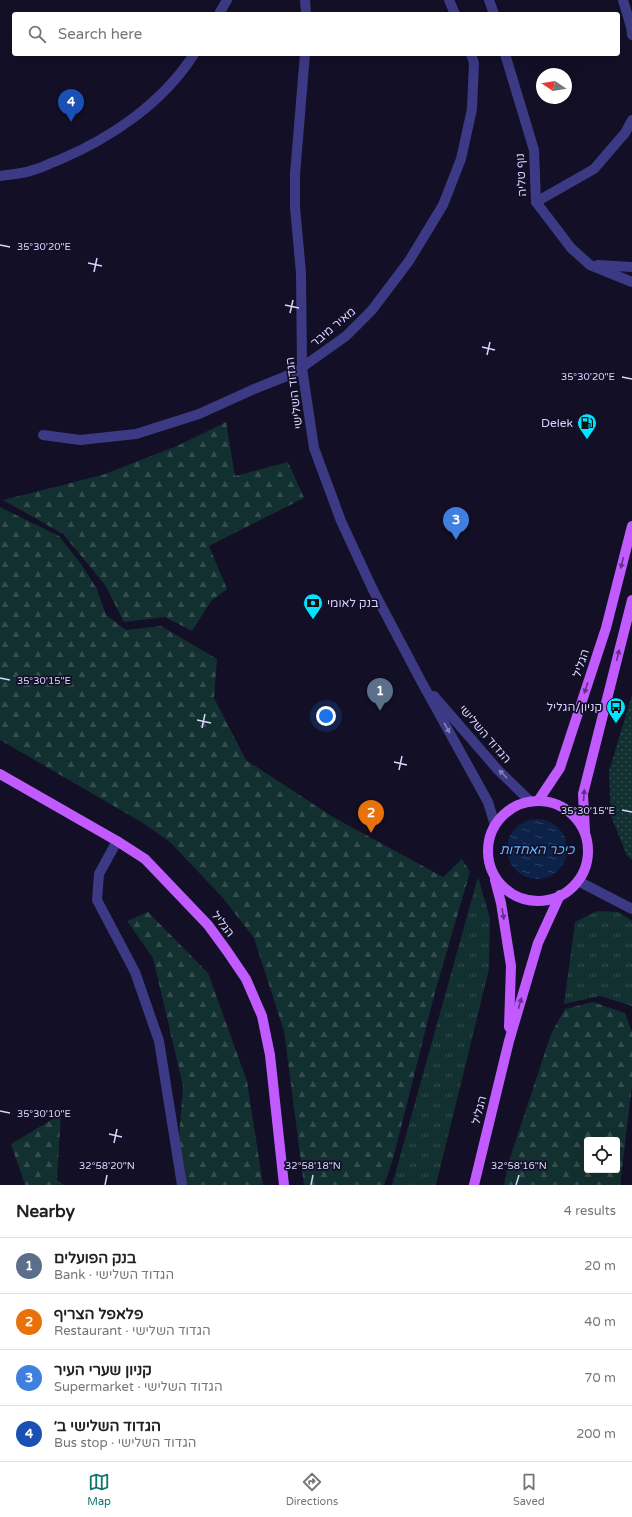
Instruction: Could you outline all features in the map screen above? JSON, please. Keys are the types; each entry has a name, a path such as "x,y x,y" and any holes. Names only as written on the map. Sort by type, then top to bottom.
{"main road":[{"name":"הגליל","path":"534,801 560,768 606,628 632,526"},
{"path":"585,834 577,820 565,808 550,802 534,801 517,805 503,814 493,828 488,846 488,860 494,876 505,889 519,898 535,901 551,899 566,892 578,881 585,866 588,850 585,834 583,794 632,600"},
{"name":"הגליל","path":"0,774 117,841 145,859 208,925 246,979 262,1016 270,1056 284,1185"},
{"name":"הגליל","path":"494,876 501,903 511,966 509,1041"},
{"name":"הגליל","path":"474,1185 509,1041 538,943 560,895"}],"street":[{"path":"220,12 227,0"},
{"path":"305,0 306,12"},
{"path":"449,0 455,12"},
{"path":"489,0 493,12"},
{"path":"622,0 631,27 632,35"},
{"path":"0,176 33,171 96,141 137,116 167,89 192,56"},
{"name":"הגדוד השלישי","path":"305,56 295,174 294,208 301,273 302,368 314,448 341,521 373,590 488,802 495,825"},
{"name":"מאיר מיבר","path":"43,435 80,440 136,434 199,414 294,373 346,336 372,310 409,261 444,205 461,159 472,110 474,63 472,56"},
{"name":"נוף טליה","path":"506,56 534,150 536,202 571,248 590,265 632,282"},
{"name":"נוף טליה","path":"536,202 594,169 624,134 632,120"},
{"path":"590,265 632,267"},
{"name":"הגדוד השלישי","path":"421,681 498,770 534,801"},
{"path":"117,841 99,874 97,900 135,972 159,1041 182,1185"},
{"path":"578,881 632,909"}],"green space":[{"path":"226,422 235,476 288,462 304,498 209,546 227,589 211,601 192,631 165,617 124,622 105,585 63,534 3,500 102,475 177,446"},
{"path":"0,507 59,536 81,564 97,589 106,615 126,630 161,626 217,659 214,698 246,760 333,817 443,877 462,859 470,872 435,992 393,1159 384,1185 304,1185 284,1031 254,938 223,898 171,843 143,823 0,740"},
{"path":"632,695 632,860 627,856 611,816 609,771"},
{"path":"478,877 490,918 489,969 436,1185 392,1185"},
{"path":"597,911 619,912 632,921 632,1006 600,996 564,1004 575,922"},
{"path":"148,912 208,973 247,1081 263,1185 186,1185 179,1138 183,1086 153,958 127,921"},
{"path":"593,1002 625,1013 632,1032 632,1086 620,1185 504,1185 509,1161 551,1034 565,1009"},
{"path":"61,1114 57,1180 64,1185 25,1185 11,1144"}],"water":[{"name":"כיכר האחדות","path":"537,819 554,824 562,832 567,849 562,866 554,874 537,879 520,874 512,866 507,849 512,832 520,824"}],"place":[{"name":"הגדוד השלישי ב׳","path":"71,122"},
{"name":"Delek","path":"587,440"},
{"name":"קניון שערי העיר","path":"456,540"},
{"name":"בנק לאומי","path":"313,620"},
{"name":"בנק הפועלים","path":"380,711"},
{"name":"קניון/הגליל","path":"616,724"},
{"name":"פלאפל הצריף","path":"371,833"}]}
